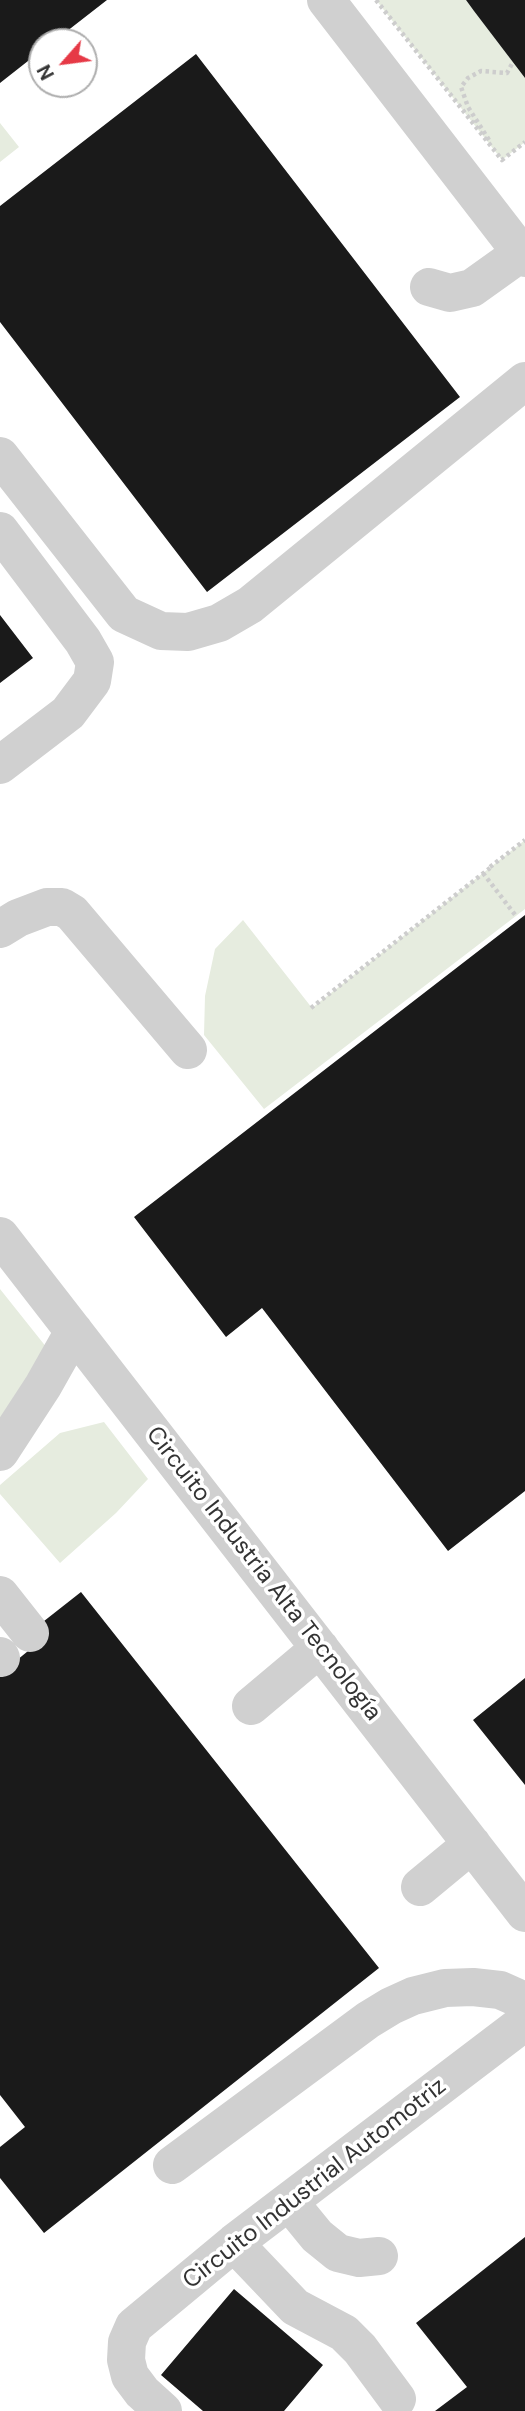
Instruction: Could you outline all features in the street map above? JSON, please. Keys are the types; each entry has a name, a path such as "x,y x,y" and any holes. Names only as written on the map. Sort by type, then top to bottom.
{"street":[{"path":"326,0 523,255 472,288 450,293 429,287"},
{"path":"0,456 124,614 161,631 188,632 219,624 250,604 525,381"},
{"path":"0,531 83,641 95,662 92,681 81,699 68,713 0,765"},
{"path":"0,929 18,918 47,907 62,907 72,913 188,1050"},
{"name":"Circuito Industria Alta Tecnología","path":"1,1239 525,1913"},
{"path":"0,1452 43,1386 74,1331"},
{"path":"0,1595 30,1633"},
{"path":"251,1706 320,1648"},
{"path":"421,1887 472,1844"},
{"path":"172,2165 368,2020 391,2006 413,1996 445,1988 500,1990 525,2001"},
{"name":"Circuito Industrial Automotriz","path":"163,2411 142,2392 130,2376 126,2360 127,2342 134,2326 234,2243 525,2022"},
{"path":"290,2203 317,2236 338,2252 359,2258 379,2256"},
{"path":"234,2243 295,2307 344,2333 360,2349 397,2399"}],"path":[{"path":"376,0 502,160"},
{"path":"502,160 468,107 461,87 468,78 481,71 508,74 513,62"},
{"path":"502,160 525,142"},
{"path":"312,1008 525,840"},
{"path":"490,868 483,874 516,916"}],"shaded area":[{"path":"376,0 466,0 525,78 525,142 502,160"},
{"path":"0,123 19,147 0,162"},
{"path":"525,840 525,909 264,1109 204,1035 205,996 215,949 243,920 312,1008"},
{"path":"0,1289 47,1348 0,1422"},
{"path":"104,1422 148,1479 116,1513 60,1563 0,1494 0,1485 60,1433"}],"building":[{"path":"0,0 107,0 71,28 28,28 28,61 0,83"},
{"path":"466,0 525,0 525,78 474,11"},
{"path":"196,54 460,397 207,592 0,322 0,206"},
{"path":"0,615 33,658 0,683"},
{"path":"525,915 525,1491 448,1551 262,1308 226,1337 134,1217"},
{"path":"81,1592 379,1968 44,2233 0,2178 0,2147 25,2127 0,2095 0,1674 39,1642 39,1625"},
{"path":"525,1678 525,1785 473,1720"},
{"path":"525,2237 525,2411 435,2411 467,2387 416,2323"},
{"path":"234,2289 323,2365 284,2411 203,2411 161,2375"}]}
